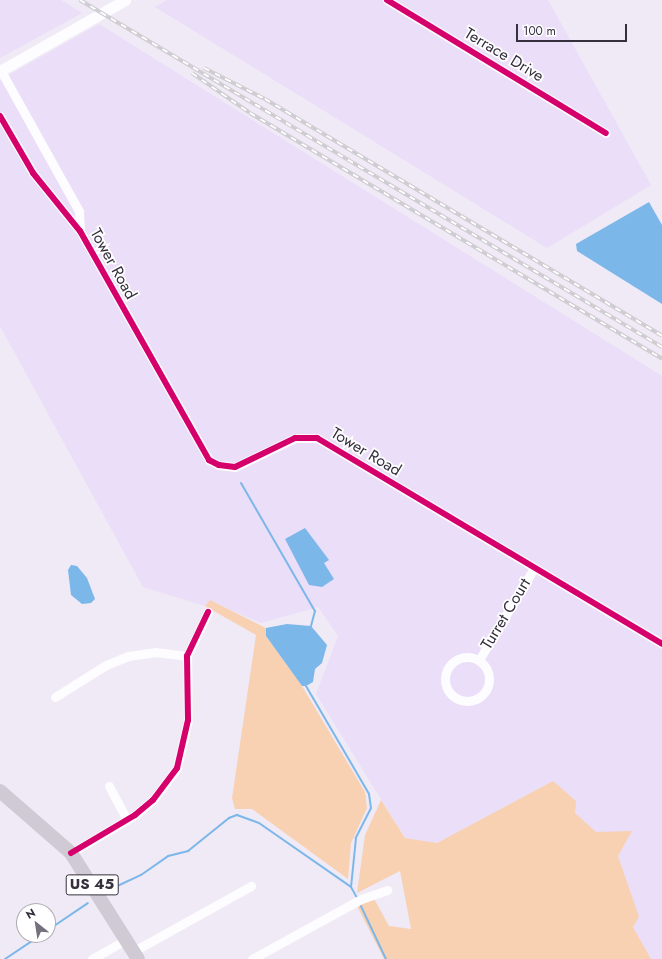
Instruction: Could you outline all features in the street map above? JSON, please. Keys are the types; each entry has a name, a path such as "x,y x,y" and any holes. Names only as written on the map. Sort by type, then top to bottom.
{"main road":[{"name":"US 45","path":"0,791 72,853 133,950"}],"street":[{"path":"1,71 125,0"},
{"name":"Terrace Drive","path":"387,0 606,132"},
{"name":"Tower Road","path":"1,71 79,211 80,231"},
{"name":"Tower Road","path":"0,116 33,173 80,231 209,460 219,465 235,467 295,438 317,438 662,644"},
{"name":"Turret Court","path":"479,660 534,568"},
{"path":"72,853 127,820 162,790 177,768 182,753 188,720 187,656 208,612"},
{"path":"56,697 106,665 128,656 156,652 187,656"},
{"name":"Turret Court","path":"460,658 479,660 484,665 489,679 484,692 467,701 454,697 446,685 447,669 460,658"},
{"path":"109,786 127,820"},
{"path":"92,959 133,950 251,886"},
{"path":"252,959 352,904 370,895 387,890"}],"shaded area":[{"path":"0,0 61,0 82,13 0,58"},
{"path":"167,0 548,0 651,185 547,248 155,7"},
{"path":"99,24 662,376 662,959 651,959 633,927 618,856 575,813 553,781 437,843 405,838 316,694 338,636 318,607 261,623 210,601 205,606 143,587 0,326 0,80"},
{"path":"210,600 266,628 266,636 302,686 365,792 367,808 351,843 348,879 252,809 235,809 232,798 256,635 205,606"},
{"path":"553,781 576,801 575,813 596,832 632,831 618,856 639,917 633,927 651,959 384,959 357,906 372,895 389,926 411,929 400,871 357,893 365,835 381,800 405,838 437,843"}],"water":[{"path":"649,202 662,225 662,304 577,251 576,244"},
{"path":"305,528 329,560 324,563 334,579 322,587 309,585 285,539"},
{"path":"71,565 77,566 87,578 95,599 91,603 82,604 71,595 68,570"},
{"path":"287,624 311,626 327,645 322,663 315,669 313,682 306,686 302,686 266,636 266,628"}],"waterway":[{"path":"241,483 315,611 311,626"},
{"path":"306,686 369,794 371,808 356,838 351,887"},
{"path":"113,888 141,875 168,856 188,851 229,818 237,815 259,823 351,887 357,898"},
{"path":"359,902 386,959"},
{"path":"56,925 88,903"},
{"path":"5,959 29,943"}],"railway":[{"path":"80,0 662,347"},
{"path":"204,68 265,99 662,336"},
{"path":"192,73 250,113 662,359"}],"cycle path":[{"path":"387,0 606,133"},
{"path":"0,116 33,173 80,231 209,460 219,465 235,467 295,438 317,438 662,644"},
{"path":"71,853 135,815 153,800 177,768 188,720 187,656 208,612"}]}
